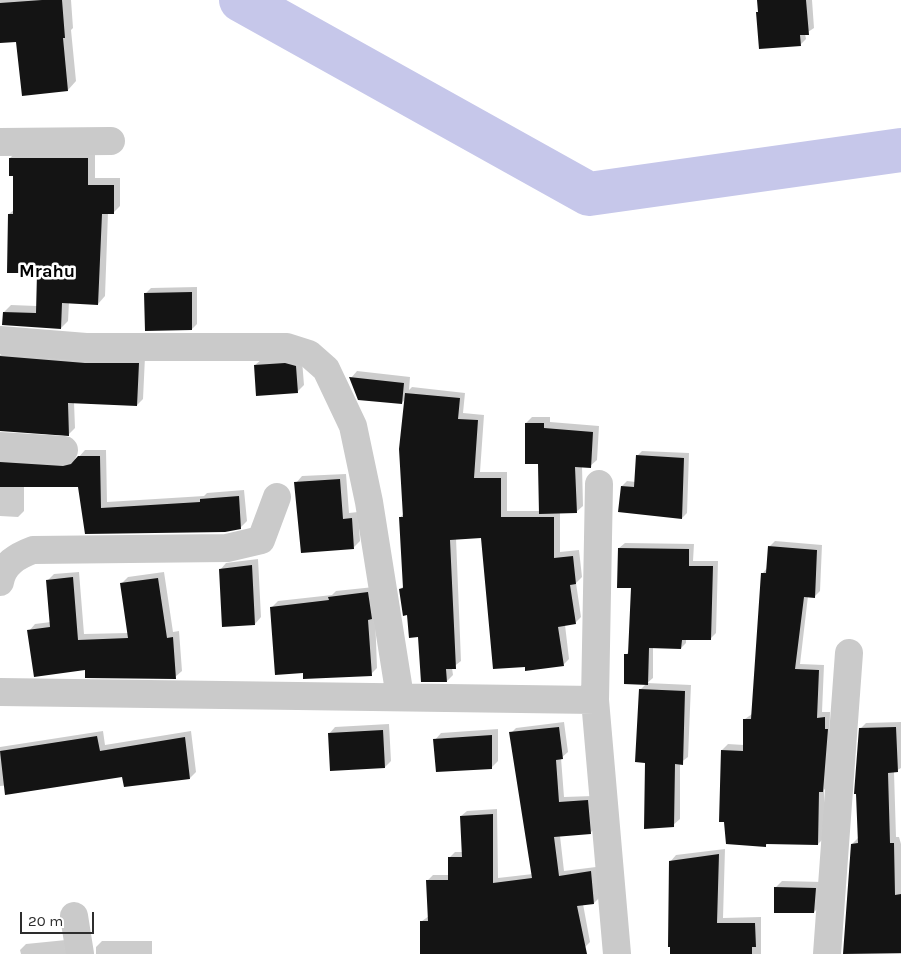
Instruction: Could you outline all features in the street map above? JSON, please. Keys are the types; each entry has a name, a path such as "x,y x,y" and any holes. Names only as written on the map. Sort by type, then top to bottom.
{"street":[{"path":"0,142 111,141"},
{"path":"0,340 86,347 287,347 309,354 326,369 353,426 369,502 400,697"},
{"path":"0,446 64,450"},
{"path":"599,484 595,700 618,954"},
{"path":"0,582 1,574 16,557 33,550 227,548 249,544 261,540 277,496"},
{"path":"827,954 849,653"},
{"path":"0,686 400,697 595,700"},
{"path":"74,916 80,954"}],"building":[{"path":"62,0 65,38 63,38 68,91 22,96 16,42 0,43 0,3"},
{"path":"757,0 806,0 809,35 800,35 801,46 759,49"},
{"path":"9,158 88,158 88,185 114,185 114,214 102,214 98,305 62,303 61,329 2,325 3,312 36,313 37,273 7,273 8,214 13,214 13,176 9,176"},
{"path":"192,292 192,330 145,331 144,293"},
{"path":"0,356 85,363 139,363 137,406 68,403 69,436 0,431"},
{"path":"285,363 296,366 298,393 256,396 254,365"},
{"path":"349,377 404,383 402,404 358,400"},
{"path":"405,393 460,398 458,419 478,420 474,478 501,478 501,517 554,517 554,558 573,556 576,584 570,585 576,624 558,627 564,666 525,671 525,667 493,669 481,538 450,540 456,669 446,669 447,682 421,682 418,637 409,638 407,615 403,616 399,589 403,588 399,517 403,517 399,449"},
{"path":"525,423 544,423 544,428 593,432 591,468 575,467 577,513 539,514 538,464 525,464"},
{"path":"636,455 684,458 682,519 618,512 621,486 634,487"},
{"path":"78,456 100,456 101,508 200,502 200,499 239,496 241,529 225,532 85,534 78,487 0,487 0,462 63,466 71,464"},
{"path":"340,479 343,519 352,518 354,549 301,553 294,482"},
{"path":"768,546 817,550 815,598 804,597 795,669 819,670 817,718 825,717 825,729 828,729 823,792 819,792 818,845 766,844 766,847 726,844 724,822 719,822 721,750 743,751 743,719 751,719 761,573 766,573"},
{"path":"618,548 689,549 689,566 713,566 711,640 682,640 681,649 649,648 648,685 624,684 624,654 628,654 631,588 617,588"},
{"path":"252,565 255,625 222,627 219,569"},
{"path":"73,577 78,640 128,638 120,583 158,578 167,638 173,637 176,679 85,678 85,670 34,677 27,630 50,627 46,580"},
{"path":"368,592 372,619 368,620 372,676 303,679 303,673 275,675 270,607 329,600 328,597"},
{"path":"639,689 685,691 683,765 675,764 674,827 644,829 645,763 635,762"},
{"path":"559,727 563,759 556,760 559,802 588,800 591,834 554,837 559,876 591,871 594,904 577,906 587,954 420,954 420,921 428,921 426,880 448,880 448,857 462,857 460,816 493,814 493,883 532,878 509,732"},
{"path":"896,727 898,772 888,773 890,843 894,843 895,895 901,894 901,953 843,954 851,844 858,843 856,794 854,794 859,728"},
{"path":"383,730 385,768 330,771 328,733"},
{"path":"492,735 492,769 436,772 433,739"},
{"path":"97,736 100,751 185,737 190,779 124,787 122,777 5,795 0,751"},
{"path":"719,854 717,923 755,923 756,947 752,947 752,954 670,954 670,947 668,947 669,861"},
{"path":"774,887 816,888 814,913 774,913"}],"waterway":[{"path":"241,0 589,194 901,150"}],"district":[{"name":"Mrahu","path":"47,272"}]}
